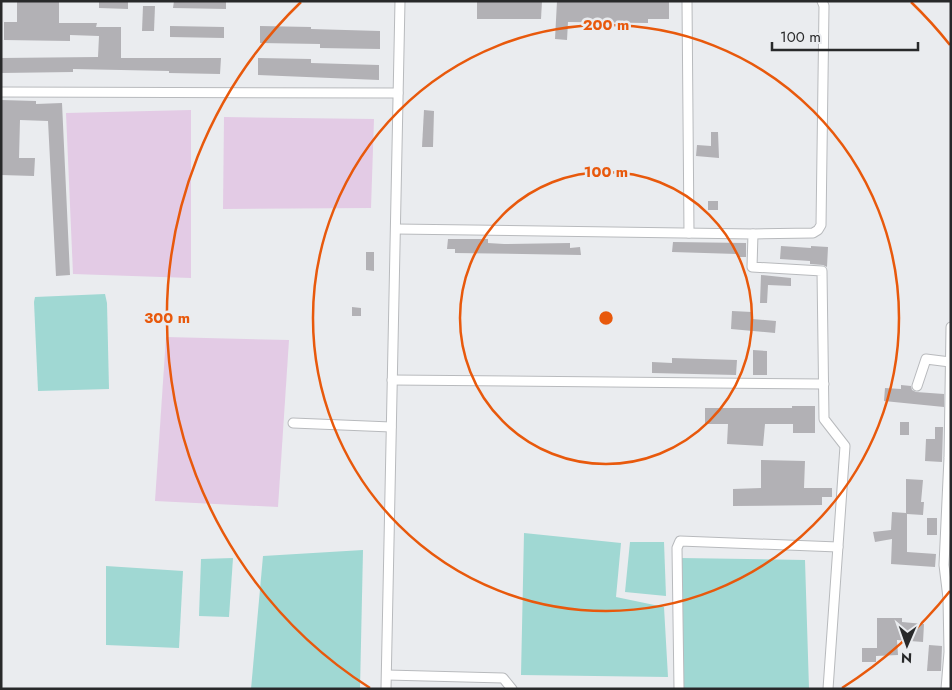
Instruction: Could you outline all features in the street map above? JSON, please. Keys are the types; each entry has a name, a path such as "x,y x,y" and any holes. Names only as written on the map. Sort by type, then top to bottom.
{"street":[{"path":"386,689 400,1"},
{"path":"687,1 689,233"},
{"path":"396,229 753,234 813,233 821,225 824,6 822,1"},
{"path":"1,92 398,92"},
{"path":"753,234 752,267 822,271 824,419 845,446 828,689"},
{"path":"946,689 949,652 948,598 944,565 949,458 951,327"},
{"path":"917,386 926,359 950,362"},
{"path":"392,380 824,384"},
{"path":"293,423 391,427"},
{"path":"679,689 677,548 680,542 838,547"},
{"path":"386,675 503,678 512,689"}],"shaded area":[{"path":"191,110 191,278 73,274 66,113"},
{"path":"224,117 374,119 371,208 223,209"},
{"path":"166,337 289,340 278,507 155,501"}],"water":[{"path":"105,294 107,303 109,389 38,391 35,297"},
{"path":"524,533 621,543 616,597 664,607 668,677 521,675"},
{"path":"630,542 664,542 666,596 625,592"},
{"path":"363,550 360,689 251,689 263,556"},
{"path":"233,558 229,617 199,616 201,559"},
{"path":"681,558 805,560 809,689 682,689"},
{"path":"106,566 183,571 179,648 106,645"}],"building":[{"path":"17,1 59,1 59,23 97,23 96,27 121,27 121,58 221,58 220,74 73,69 73,72 1,73 1,58 98,57 99,36 70,35 70,41 4,40 4,22 17,22"},
{"path":"99,1 128,1 128,9 99,8"},
{"path":"174,1 226,1 226,9 173,8"},
{"path":"542,1 541,19 477,19 477,2"},
{"path":"557,1 669,1 669,19 648,19 648,23 568,22 567,40 555,39"},
{"path":"143,6 155,6 154,31 142,31"},
{"path":"170,26 224,27 224,38 170,37"},
{"path":"260,26 380,31 380,49 320,48 320,44 260,43"},
{"path":"258,58 311,59 311,63 379,65 379,80 258,75"},
{"path":"1,100 36,101 36,104 62,103 70,275 56,276 48,121 20,120 19,158 35,158 34,176 1,175"},
{"path":"424,110 434,111 433,147 422,147"},
{"path":"711,132 718,132 719,158 696,156 697,145 711,146"},
{"path":"708,201 718,201 718,210 708,210"},
{"path":"448,239 488,239 488,243 504,244 570,243 570,248 580,247 581,255 455,253 455,249 447,249"},
{"path":"673,242 746,243 746,257 737,257 737,254 672,252"},
{"path":"781,246 828,247 827,267 810,264 810,261 780,259"},
{"path":"366,252 374,252 374,271 366,270"},
{"path":"761,275 791,278 791,286 768,285 767,303 760,303"},
{"path":"352,307 361,308 361,316 352,316"},
{"path":"732,311 752,312 752,319 776,321 775,333 731,329"},
{"path":"753,350 767,351 767,375 753,375"},
{"path":"672,358 737,360 736,375 652,373 652,362 672,363"},
{"path":"901,385 911,386 912,390 916,392 944,394 944,407 884,401 885,388 901,389"},
{"path":"792,406 815,406 815,433 793,433 793,424 765,424 763,446 727,444 728,424 705,424 705,408 792,408"},
{"path":"900,422 909,422 909,435 900,435"},
{"path":"935,427 943,427 942,462 925,461 926,439 935,439"},
{"path":"761,460 805,461 804,488 832,488 832,497 822,497 822,505 733,506 733,489 761,488"},
{"path":"906,479 923,480 921,502 924,502 923,515 907,514 907,552 936,554 935,567 891,564 892,539 875,542 873,532 891,530 892,512 906,513"},
{"path":"927,518 937,518 937,535 927,535"},
{"path":"877,618 902,618 902,622 924,624 923,642 897,640 898,655 876,656 876,662 862,662 862,648 877,648"},
{"path":"929,645 942,646 941,671 927,671"}]}
